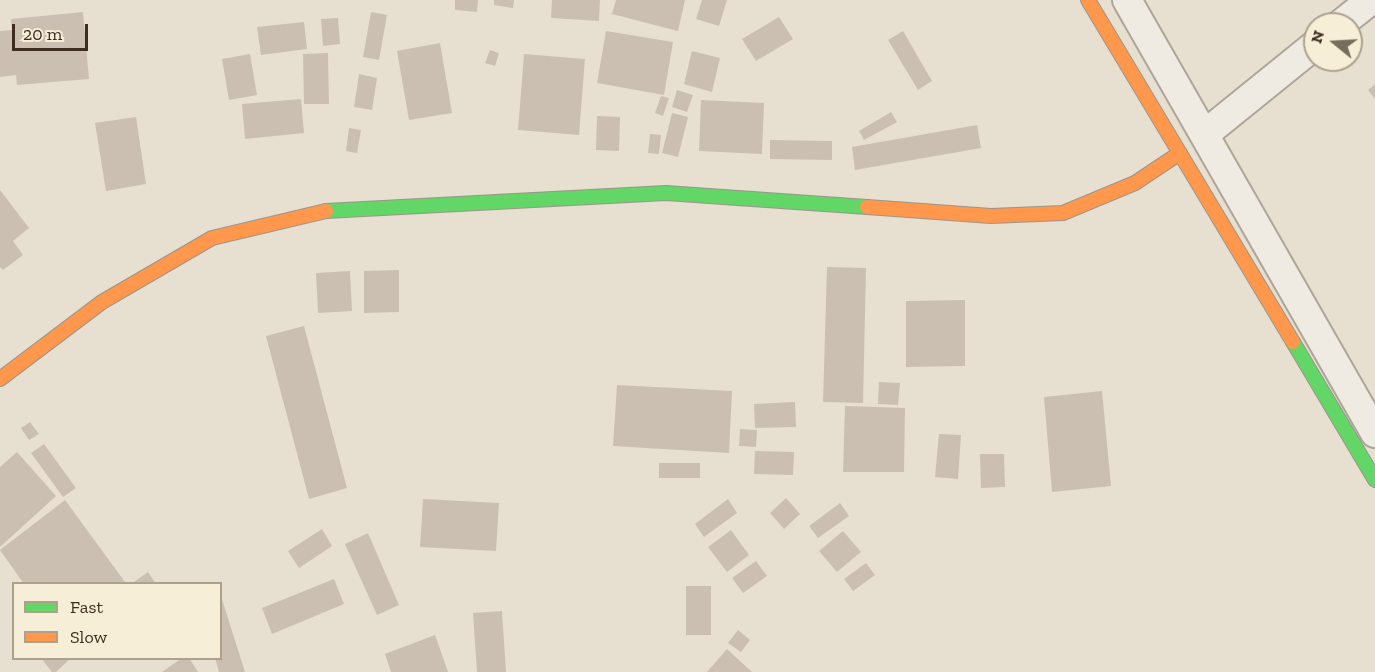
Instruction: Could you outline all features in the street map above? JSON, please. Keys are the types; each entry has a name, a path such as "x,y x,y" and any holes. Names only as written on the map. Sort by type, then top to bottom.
{"street":[{"path":"1088,0 1375,480"},
{"path":"1127,0 1375,433"},
{"path":"1356,12 1371,0"},
{"path":"1205,134 1303,55"},
{"path":"0,379 102,302 212,238 317,211 666,193 992,216 1063,213 1135,183 1180,153"}],"building":[{"path":"455,0 478,0 477,12 455,10"},
{"path":"494,0 514,0 513,8 494,5"},
{"path":"552,0 600,0 599,21 551,18"},
{"path":"616,0 685,0 678,31 612,14"},
{"path":"702,0 727,0 719,26 696,19"},
{"path":"83,12 89,79 17,85 16,75 0,77 0,31 12,30 11,19"},
{"path":"371,12 387,15 379,60 363,57"},
{"path":"779,17 793,39 756,61 742,39"},
{"path":"338,18 340,44 323,46 321,19"},
{"path":"304,22 307,49 261,55 257,27"},
{"path":"606,31 673,42 664,95 597,83"},
{"path":"903,31 932,81 918,90 888,40"},
{"path":"440,43 452,113 409,120 397,51"},
{"path":"490,50 499,53 495,66 485,63"},
{"path":"692,51 720,58 712,92 684,84"},
{"path":"328,53 329,104 304,104 303,54"},
{"path":"250,54 257,95 229,100 222,59"},
{"path":"524,54 585,59 579,135 518,130"},
{"path":"359,74 377,78 372,110 354,107"},
{"path":"1375,84 1375,99 1368,90"},
{"path":"677,90 693,95 687,112 672,107"},
{"path":"661,96 669,98 663,116 655,113"},
{"path":"301,99 304,133 245,139 242,104"},
{"path":"701,100 764,103 762,154 699,151"},
{"path":"891,112 897,122 864,140 859,131"},
{"path":"672,113 688,117 678,157 662,153"},
{"path":"597,116 620,117 619,151 596,150"},
{"path":"136,117 146,184 106,191 95,123"},
{"path":"977,125 981,148 855,170 852,147"},
{"path":"349,128 361,130 357,153 346,151"},
{"path":"650,134 661,135 659,154 648,153"},
{"path":"770,140 832,141 832,160 770,159"},
{"path":"0,190 29,228 13,241 23,255 3,270 0,267"},
{"path":"827,267 866,268 863,403 823,402"},
{"path":"399,270 399,312 364,313 364,271"},
{"path":"350,271 352,311 318,313 316,273"},
{"path":"965,300 965,366 906,367 906,301"},
{"path":"304,326 347,488 309,499 266,336"},
{"path":"879,382 900,383 898,405 878,404"},
{"path":"617,385 732,391 729,453 613,446"},
{"path":"1102,391 1111,486 1052,492 1044,397"},
{"path":"795,402 796,427 755,428 754,404"},
{"path":"845,406 905,408 904,472 843,472"},
{"path":"30,422 39,434 29,440 21,428"},
{"path":"740,429 757,430 756,447 739,446"},
{"path":"939,434 961,435 958,479 935,477"},
{"path":"44,444 76,488 63,497 31,453"},
{"path":"755,451 794,452 793,475 754,474"},
{"path":"17,452 56,496 0,547 0,467"},
{"path":"980,454 1004,454 1005,487 981,488"},
{"path":"659,463 700,463 700,478 659,478"},
{"path":"786,498 800,514 784,529 770,513"},
{"path":"423,499 499,503 496,551 420,547"},
{"path":"728,499 737,513 704,537 695,524"},
{"path":"65,500 125,582 23,582 0,550"},
{"path":"840,503 849,516 818,538 809,526"},
{"path":"322,529 332,546 299,568 288,551"},
{"path":"731,530 749,555 727,572 708,547"},
{"path":"843,531 861,552 837,572 819,551"},
{"path":"368,533 399,605 377,615 345,544"},
{"path":"756,561 767,576 743,593 732,578"},
{"path":"866,563 875,575 853,591 844,579"},
{"path":"148,572 155,582 134,582"},
{"path":"334,579 344,604 272,634 262,608"},
{"path":"686,586 711,586 711,635 686,635"},
{"path":"222,599 245,672 219,672 216,660 222,660"},
{"path":"502,611 506,672 477,672 473,613"},
{"path":"738,630 750,640 741,652 728,643"},
{"path":"435,635 448,672 391,672 385,654"},
{"path":"727,649 752,672 707,672"},
{"path":"43,660 69,660 56,672 52,672"},
{"path":"179,660 190,660 198,672 162,672"}],"traffic: fast":[{"path":"326,211 666,193 867,207"},
{"path":"1293,342 1375,480"}],"traffic: slow":[{"path":"1088,0 1293,342"},
{"path":"867,207 991,216 1063,213 1135,183 1180,153"},
{"path":"0,379 102,302 212,238 326,211"}]}
